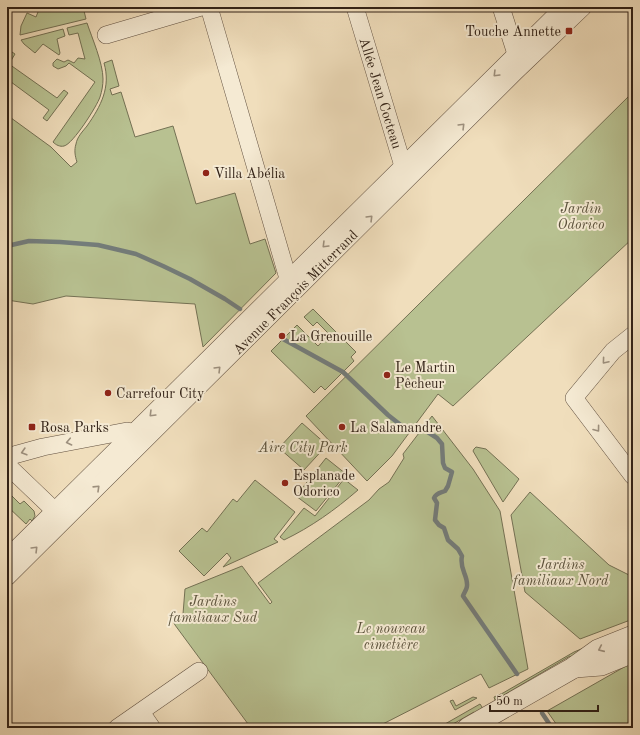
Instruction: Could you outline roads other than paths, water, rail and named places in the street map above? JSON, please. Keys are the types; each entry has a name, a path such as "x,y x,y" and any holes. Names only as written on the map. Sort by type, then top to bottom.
{"street":[{"path":"106,34 201,7"},
{"path":"208,7 287,275 295,282"},
{"name":"Allée Jean Cocteau","path":"355,7 408,171"},
{"path":"501,7 520,59"},
{"name":"Avenue François Mitterrand","path":"7,577 62,513 520,59 564,7"},
{"name":"Avenue François Mitterrand","path":"520,59 583,7"},
{"path":"633,335 613,351 574,398 633,476"},
{"path":"7,460 14,455 43,447 127,431 142,434"},
{"path":"7,464 62,513"},
{"name":"Avenue François Mitterrand","path":"7,558 62,513"},
{"path":"468,728 573,668 598,650 633,636"},
{"path":"573,668 601,665 633,652"},
{"path":"117,728 199,671"},
{"path":"141,712 152,728"}],"waterway":[{"path":"7,246 29,241 60,242 98,245 136,254 190,279 240,309"},
{"path":"283,339 343,372 388,415 402,426 423,429 437,438 442,444 443,463 445,468 452,472 445,491 437,494 434,498 437,503 435,520 444,528 448,540 458,549 462,556 461,561 467,582 467,587 463,596 517,674"},
{"path":"542,713 552,728"}],"place":[{"name":"Touche Annette","path":"569,31"},
{"name":"Villa Abélia","path":"206,173"},
{"name":"La Grenouille","path":"282,336"},
{"name":"Le Martin Pêcheur","path":"387,375"},
{"name":"Carrefour City","path":"108,393"},
{"name":"Rosa Parks","path":"32,427"},
{"name":"La Salamandre","path":"342,427"},
{"name":"Esplanade Odorico","path":"285,483"}],"park label":[{"name":"Jardin Odorico","path":"581,216"},
{"name":"Aire City Park","path":"303,447"},
{"name":"Jardins familiaux Nord","path":"561,572"},
{"name":"Jardins familiaux Sud","path":"213,610"},
{"name":"Le nouveau cimetière","path":"391,636"}]}
